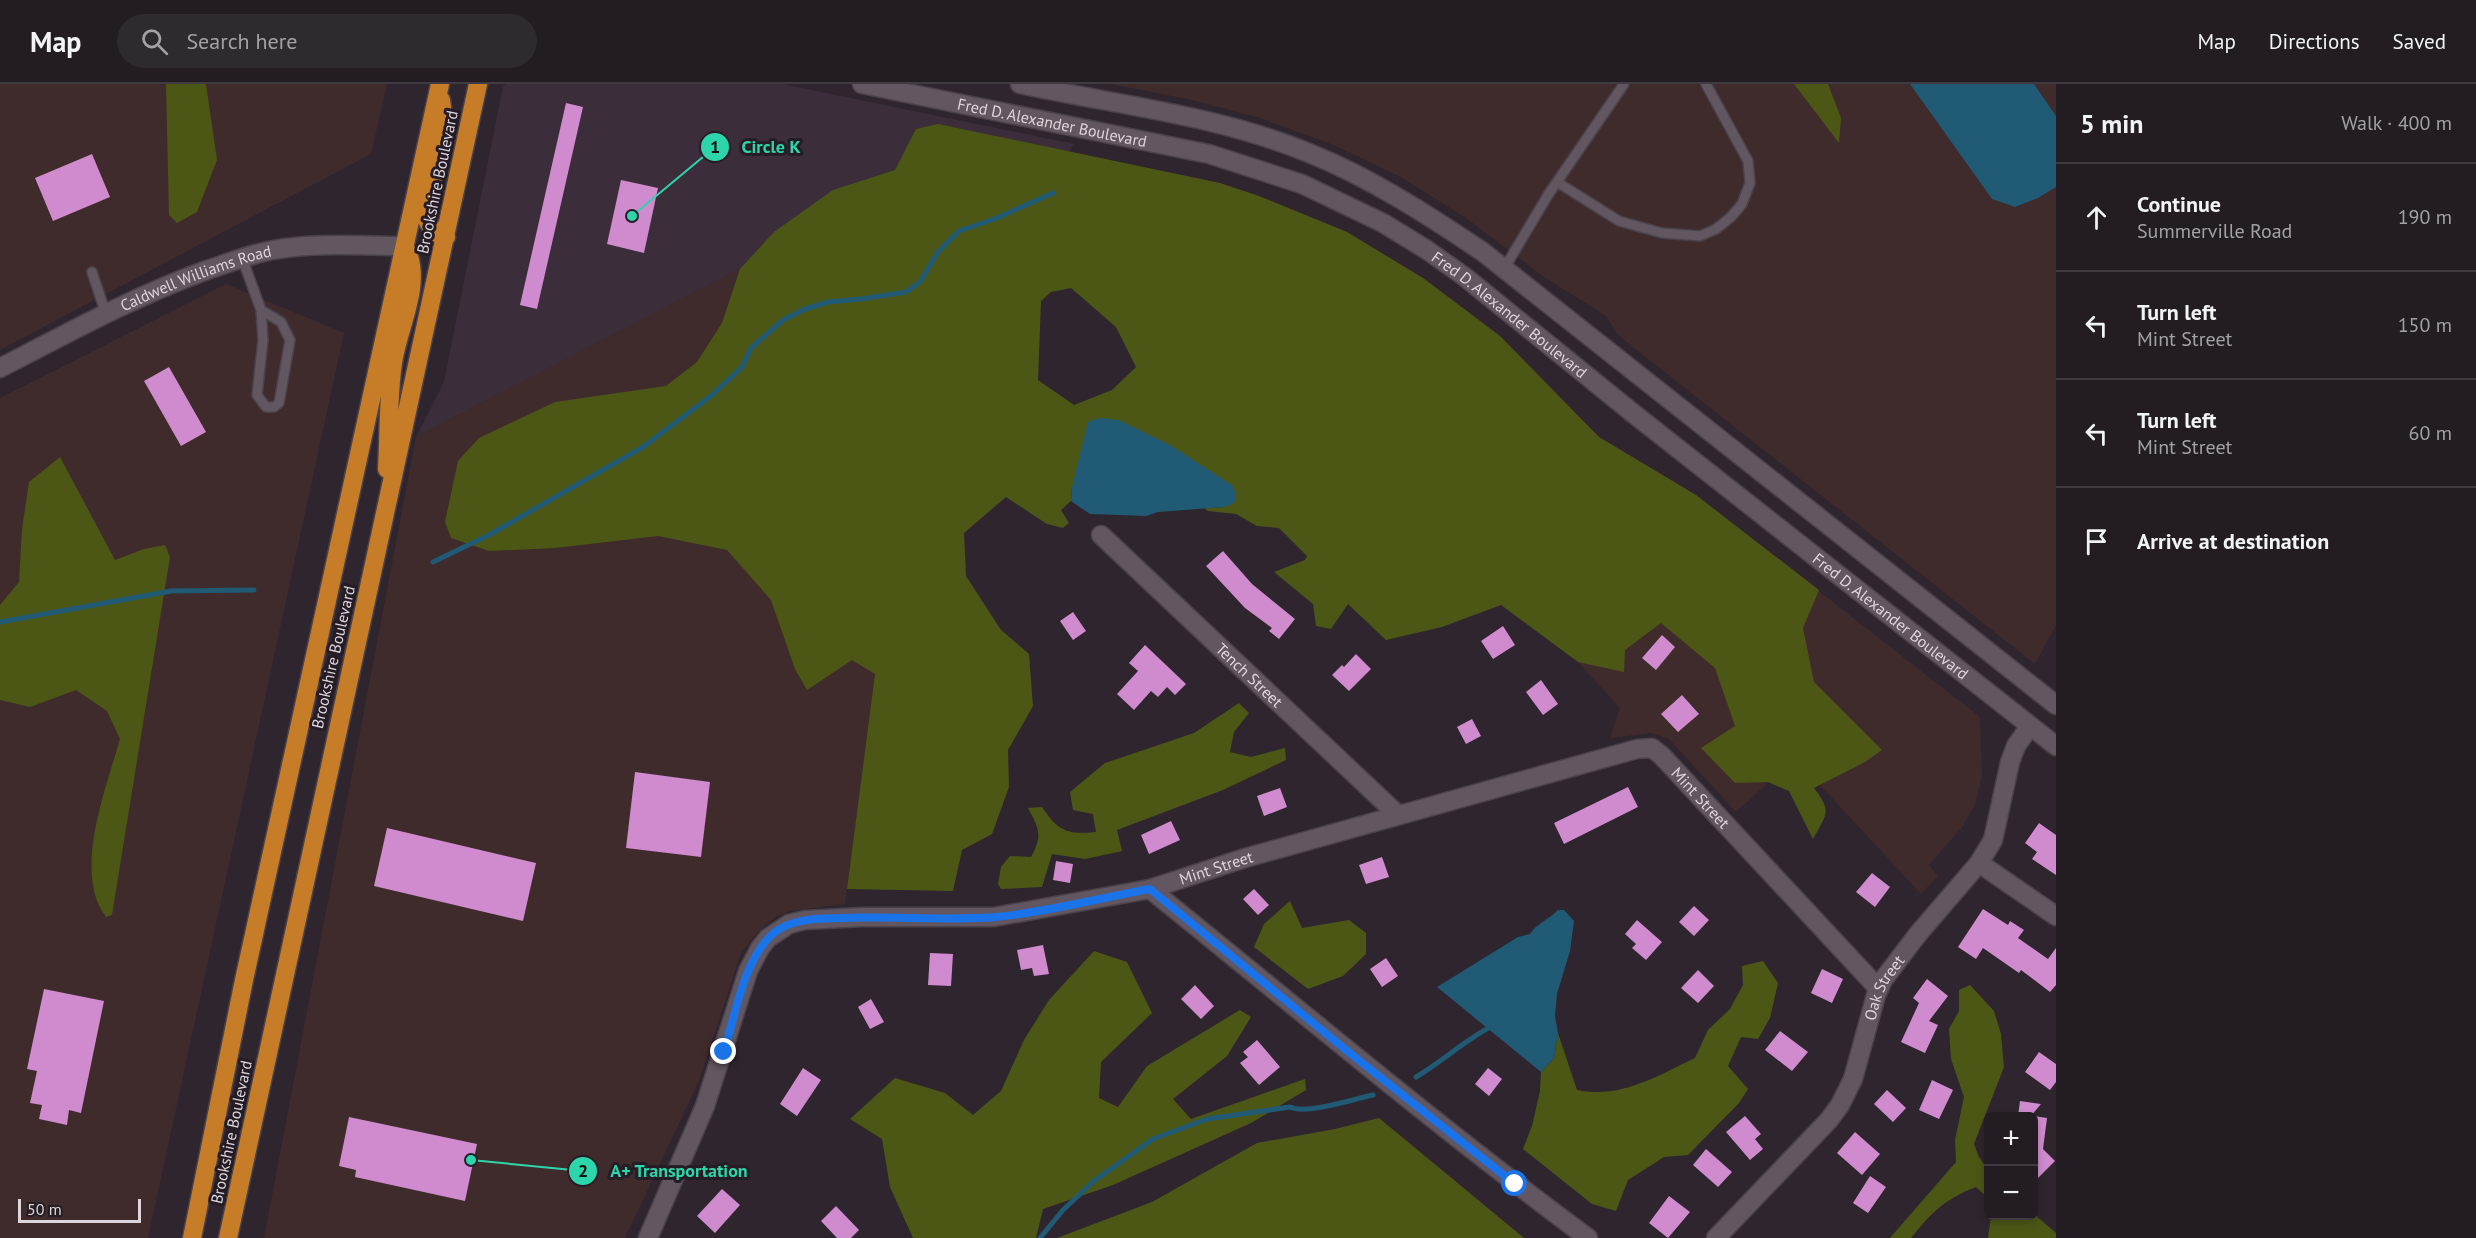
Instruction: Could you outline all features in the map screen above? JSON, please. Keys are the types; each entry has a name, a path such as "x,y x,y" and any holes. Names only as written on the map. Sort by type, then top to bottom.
{"highway":[{"name":"Brookshire Boulevard","path":"228,1238 478,84"},
{"name":"Brookshire Boulevard","path":"192,1238 244,980 440,85"},
{"path":"440,85 445,130 432,180 427,220 434,232 446,237"},
{"path":"384,518 393,362 413,268 405,246"}],"street":[{"name":"Fred D. Alexander Boulevard","path":"862,84 1209,154 1302,184 1354,208 1427,250 1465,277 2056,746"},
{"name":"Fred D. Alexander Boulevard","path":"1020,84 1234,128 1309,153 1395,195 1446,227 1504,269 2056,705"},
{"name":"Caldwell Williams Road","path":"0,368 106,314 183,279 242,258 286,248 338,244 405,246"},
{"path":"1605,390 1624,365"},
{"name":"Tench Street","path":"1101,534 1398,815"},
{"name":"Oak Street","path":"1716,1238 1829,1120 1840,1105 1852,1079 1878,988 1918,934 1979,863 1993,840 2010,762 2016,746 2030,726"},
{"name":"Mint Street","path":"648,1238 705,1106 748,971 760,948 777,930 806,920 862,917 994,917 1150,889 1245,858 1637,749 1652,748 1878,988"},
{"path":"1979,863 2056,916"},
{"path":"1150,889 1346,1050 1515,1184 1588,1238"}],"lane":[{"path":"1504,269 1557,182 1623,84"},
{"path":"1557,182 1619,221 1662,233 1700,236 1716,229 1742,204 1750,183 1748,161 1706,84"},
{"path":"242,258 261,310 263,340 257,395 266,406 274,407 279,404 290,340 281,322 261,310"},
{"path":"92,272 106,314"}],"shaded area":[{"path":"0,84 387,84 371,154 0,350"},
{"path":"506,84 782,84 1074,144 1009,233 936,167 416,437 444,382 503,87"},
{"path":"1111,84 2056,84 2056,625 2035,664 1619,336 1606,316 1544,277 1466,218 1401,177 1331,144 1260,118 1192,100"},
{"path":"936,166 1220,183 1259,196 1347,232 1423,278 1500,336 1599,437 1696,495 1980,717 1982,776 1975,804 1963,826 1929,865 1938,876 1921,894 1795,758 1736,812 1669,739 1651,733 1610,738 1620,708 1416,485 1348,532 1009,233 903,458 845,904 791,911 775,917 758,932 741,953 699,1081 625,1238 264,1238 416,437"},
{"path":"226,284 344,333 148,1238 0,1238 0,398"}],"green space":[{"path":"166,84 206,84 217,160 197,212 177,223 169,215"},
{"path":"1794,84 1828,84 1841,118 1839,143"},
{"path":"938,124 1220,183 1259,196 1347,232 1423,278 1500,336 1599,437 1696,495 1819,590 1803,628 1814,682 1882,750 1865,762 1814,788 1823,802 1825,813 1813,839 1789,791 1768,782 1735,783 1701,748 1735,726 1715,668 1661,623 1625,650 1624,672 1578,662 1501,605 1442,627 1386,640 1348,604 1331,629 1316,626 1313,604 1274,572 1305,560 1307,556 1279,528 1257,526 1236,514 1208,511 1204,508 1224,507 1072,487 1071,501 1061,510 1069,523 1063,528 1047,524 1006,497 964,533 966,576 1001,630 1029,654 1033,706 1008,750 1009,787 992,834 962,850 953,891 847,889 875,674 852,660 807,690 795,669 771,600 727,550 658,536 555,548 489,551 451,538 445,522 458,461 479,438 555,402 666,386 697,362 722,323 740,269 774,232 833,190 895,170 916,129","holes":["1071,288 1116,327 1136,367 1112,390 1074,405 1038,380 1041,301 1051,292"]},
{"path":"60,457 115,560 144,549 165,545 170,557 112,915 106,917 97,901 92,862 97,820 120,739 107,711 76,690 30,707 0,700 0,605 19,582 22,529 29,482"},
{"path":"1239,703 1249,713 1234,732 1230,752 1251,757 1285,748 1286,760 1223,790 1117,830 1122,851 1085,859 1052,854 1042,887 1001,889 998,884 1001,867 1010,856 1031,857 1037,843 1037,827 1028,808 1042,807 1064,830 1078,833 1096,832 1093,814 1073,810 1070,792 1105,763 1194,733"},
{"path":"1290,901 1302,928 1349,920 1366,933 1366,954 1343,976 1308,989 1254,947 1264,924"},
{"path":"1094,951 1127,962 1152,1013 1101,1062 1099,1098 1118,1107 1147,1066 1240,1010 1251,1017 1227,1056 1173,1099 1191,1119 1305,1079 1306,1090 1251,1123 1113,1185 1043,1209 1036,1238 913,1238 890,1187 882,1139 850,1119 895,1078 945,1093 973,1115 1001,1091 1024,1040 1049,1000"},
{"path":"1763,961 1778,983 1770,1018 1758,1039 1741,1037 1728,1066 1748,1089 1739,1103 1688,1155 1664,1157 1628,1180 1616,1211 1592,1204 1523,1149 1532,1126 1540,1091 1541,1072 1554,1058 1558,1033 1577,1090 1593,1092 1624,1089 1695,1058 1708,1030 1730,1009 1743,985 1742,966"},
{"path":"1970,985 1994,1011 2001,1034 2004,1067 1986,1112 1984,1112 1984,1118 1974,1144 1984,1164 1984,1194 1976,1187 1956,1196 1940,1207 1911,1238 1890,1238 1956,1162 1955,1140 1964,1097 1951,1059 1949,1029 1959,1011 1959,990"},
{"path":"1379,1118 1524,1238 1057,1238 1152,1202 1257,1143 1335,1129"},
{"path":"2038,1217 2056,1233 2056,1238 1988,1238 1990,1220 2038,1220"}],"water":[{"path":"1910,84 2034,84 2056,116 2056,187 2038,198 2015,207 1992,199"},
{"path":"1099,418 1119,420 1170,445 1232,485 1236,496 1235,502 1224,507 1158,512 1146,516 1090,514 1071,501 1072,487 1088,422"},
{"path":"1558,910 1564,910 1574,921 1570,951 1557,994 1555,1016 1558,1033 1554,1058 1541,1072 1437,987 1518,937 1530,934"}],"building":[{"path":"566,103 583,107 537,309 520,305"},
{"path":"92,154 110,197 53,221 35,178"},
{"path":"621,180 658,188 644,253 607,244"},
{"path":"169,367 206,432 181,446 144,381"},
{"path":"1223,551 1252,584 1295,619 1279,639 1269,631 1272,628 1245,608 1206,566"},
{"path":"1073,612 1086,631 1073,640 1060,621"},
{"path":"1503,626 1515,645 1493,659 1481,641"},
{"path":"1662,635 1675,647 1656,670 1642,658"},
{"path":"1145,645 1186,684 1175,695 1167,687 1158,697 1151,691 1134,710 1117,694 1138,671 1129,663"},
{"path":"1356,654 1371,669 1349,691 1332,675 1342,665 1344,667"},
{"path":"1541,680 1558,704 1543,715 1526,692"},
{"path":"1682,695 1699,714 1678,732 1661,714"},
{"path":"1472,719 1481,736 1466,744 1457,727"},
{"path":"635,772 710,782 701,857 626,848"},
{"path":"1628,787 1638,807 1564,844 1554,823"},
{"path":"1280,788 1287,807 1264,816 1257,796"},
{"path":"1171,821 1180,840 1149,854 1141,835"},
{"path":"2039,823 2056,835 2056,875 2032,859 2037,852 2025,843"},
{"path":"387,828 536,863 523,921 374,886"},
{"path":"1382,857 1389,877 1366,884 1359,865"},
{"path":"1056,861 1073,864 1070,883 1053,880"},
{"path":"1872,873 1890,887 1875,907 1856,892"},
{"path":"1254,889 1269,905 1258,915 1243,899"},
{"path":"1694,906 1709,920 1694,936 1679,922"},
{"path":"1983,909 2008,925 2010,921 2024,930 2018,938 2048,959 2056,948 2056,985 2050,992 2021,970 2019,973 1983,948 1976,959 1958,947"},
{"path":"1637,920 1662,942 1646,960 1632,948 1636,944 1625,934"},
{"path":"1043,945 1049,974 1034,976 1032,968 1021,970 1017,950"},
{"path":"930,953 953,954 951,986 928,985"},
{"path":"1386,958 1398,976 1382,987 1370,969"},
{"path":"1822,969 1843,979 1832,1003 1811,993"},
{"path":"1698,970 1714,986 1698,1003 1681,988"},
{"path":"1927,979 1948,996 1929,1021 1938,1025 1925,1053 1901,1042 1919,1003 1913,998"},
{"path":"1195,985 1214,1006 1201,1019 1181,999"},
{"path":"44,989 104,1001 81,1113 69,1110 67,1125 39,1119 42,1105 30,1103 37,1071 27,1069"},
{"path":"871,999 884,1022 870,1029 858,1007"},
{"path":"1780,1031 1808,1052 1792,1071 1765,1050"},
{"path":"1257,1040 1280,1067 1259,1085 1240,1063 1248,1057 1243,1052"},
{"path":"2039,1052 2056,1064 2056,1082 2050,1090 2025,1072"},
{"path":"803,1068 821,1080 797,1116 780,1104"},
{"path":"1488,1068 1502,1079 1489,1096 1475,1084"},
{"path":"1932,1080 1953,1090 1939,1119 1919,1110"},
{"path":"1887,1090 1906,1108 1893,1122 1874,1104"},
{"path":"2020,1101 2041,1104 2034,1112 2019,1112"},
{"path":"1745,1116 1761,1134 1755,1139 1763,1149 1750,1160 1726,1132"},
{"path":"349,1117 477,1144 465,1201 355,1177 356,1170 339,1166"},
{"path":"2038,1117 2047,1118 2043,1149 2055,1161 2038,1178"},
{"path":"1855,1132 1880,1154 1862,1175 1837,1153"},
{"path":"1706,1149 1732,1172 1718,1187 1693,1165"},
{"path":"1870,1176 1886,1187 1868,1213 1853,1203"},
{"path":"722,1189 740,1205 715,1233 697,1216"},
{"path":"1669,1196 1690,1212 1668,1238 1649,1223"},
{"path":"836,1206 859,1230 851,1238 837,1238 821,1221"}],"waterway":[{"path":"433,562 489,535 643,447 711,396 742,367 751,348 783,320 805,309 828,302 906,292 920,282 938,252 959,231 997,218 1053,193"},
{"path":"0,622 171,591 254,590"},
{"path":"1416,1077 1494,1025"},
{"path":"1040,1238 1063,1210 1094,1181 1153,1139 1207,1119 1290,1107 1318,1108 1373,1095"}],"place":[{"name":"Circle K","path":"632,216"},
{"name":"A+ Transportation","path":"471,1160"}],"route":[{"path":"724,1052 748,971 768,938 789,924 806,920 862,917 994,917 1150,889 1346,1050 1515,1184"}]}
